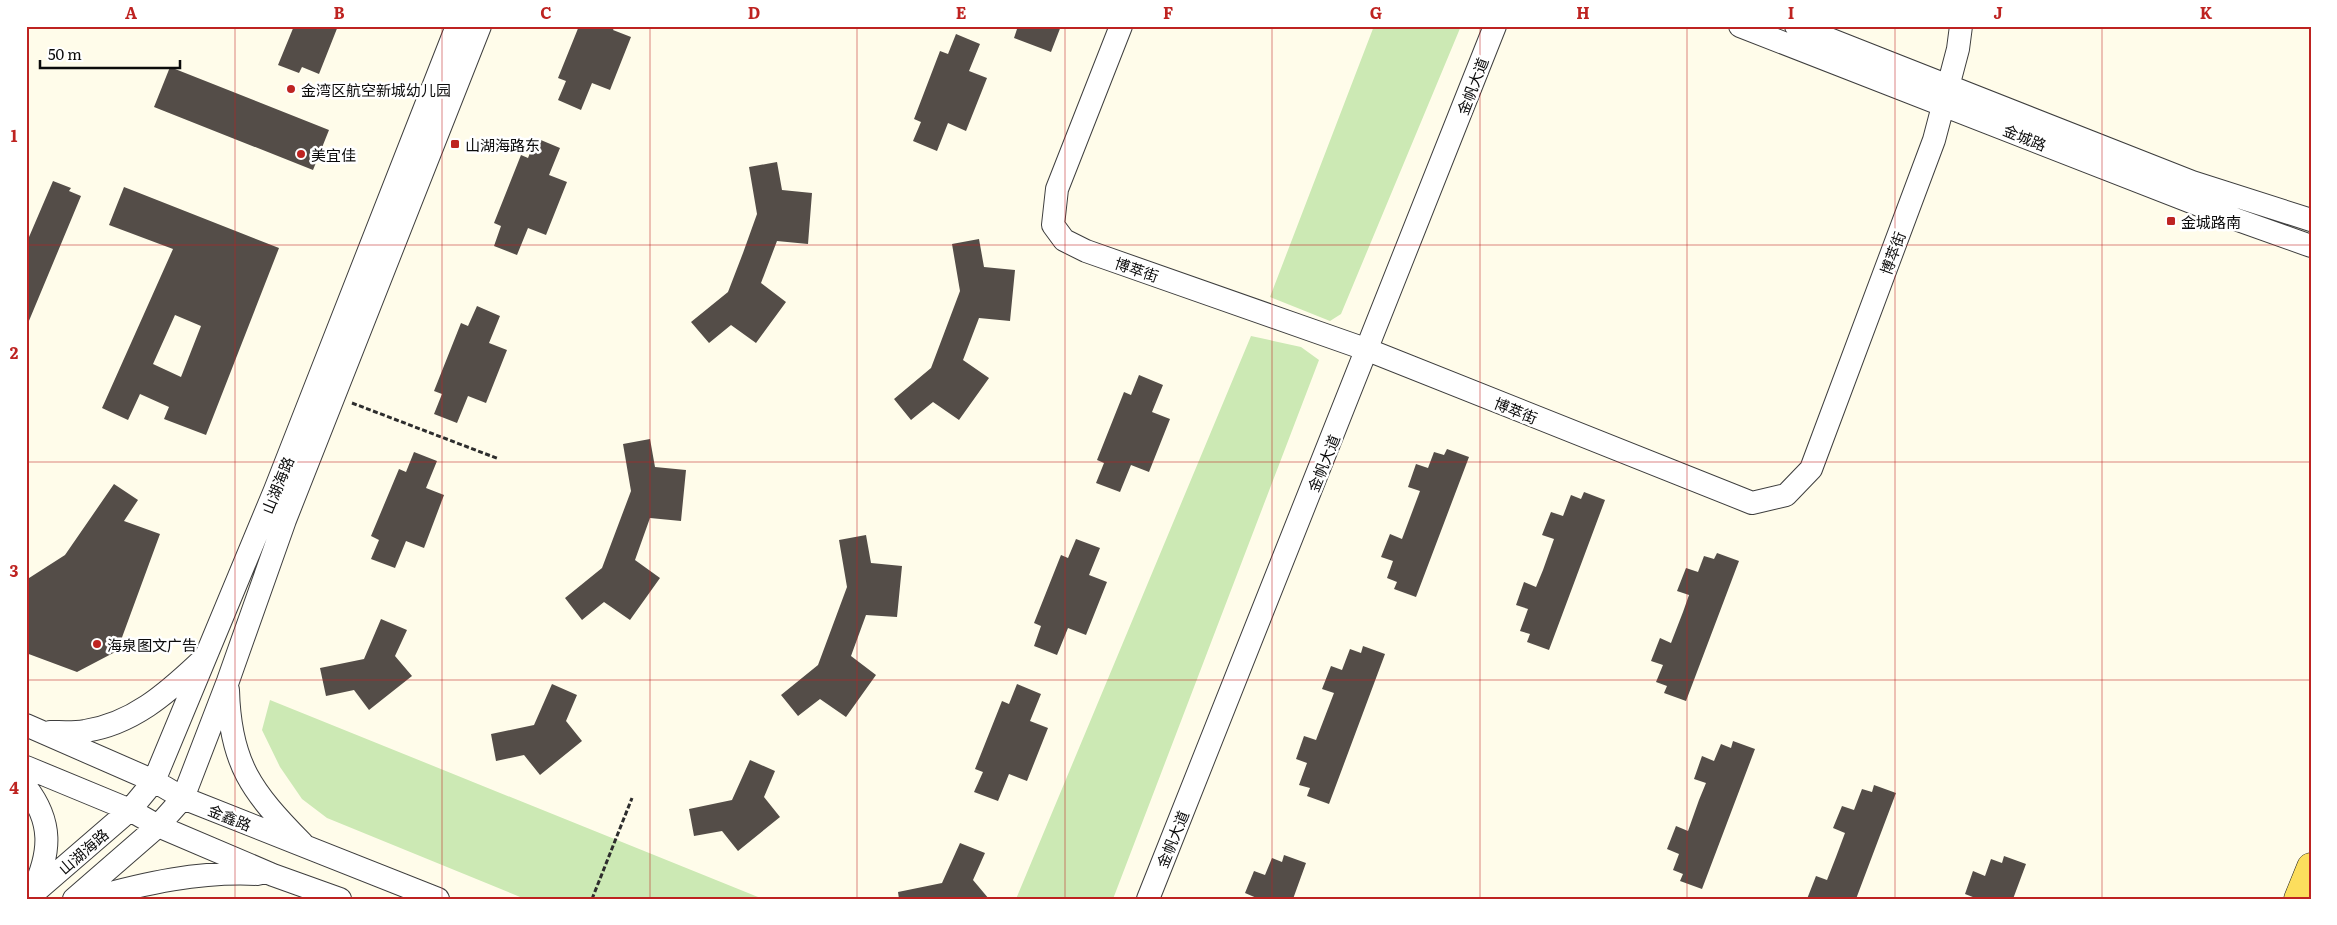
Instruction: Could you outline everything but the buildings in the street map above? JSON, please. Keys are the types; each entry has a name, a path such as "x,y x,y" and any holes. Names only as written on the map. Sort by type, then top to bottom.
{"main road":[{"path":"2298,899 2311,867"}],"street":[{"name":"山湖海路","path":"29,897 130,810 154,781 276,490 457,26"},
{"name":"山湖海路","path":"74,899 158,826 183,798 228,681 285,520 480,26"},
{"name":"博萃街","path":"1121,26 1057,189 1053,225 1064,240 1086,251 1368,350 1752,503 1786,494 1811,469 1934,140 1958,49 1961,26"},
{"name":"金帆大道","path":"1148,899 1368,350 1495,26"},
{"name":"金城路","path":"1740,26 1946,95 2192,182 2311,220"},
{"name":"金城路","path":"1796,26 1946,95 2235,219 2311,246"},
{"path":"35,729 84,731 108,725 137,713 166,694 205,657"},
{"path":"228,681 229,718 242,766 265,804 308,849"},
{"name":"金鑫路","path":"35,729 154,781 183,798 438,899"},
{"path":"59,780 73,745"},
{"path":"26,766 130,810 158,826 273,874 340,899"},
{"path":"26,787 38,803 46,825 47,846 43,870 29,897"},
{"path":"89,899 187,877 223,872 273,874"}],"path":[{"path":"334,396 499,459"},
{"path":"592,899 632,798"}],"green space":[{"path":"1374,26 1461,26 1341,314 1330,321 1270,297"},
{"path":"1251,336 1301,347 1319,360 1113,899 1016,899"},
{"path":"270,700 763,899 525,899 327,818 302,799 280,767 262,730"}],"place":[{"name":"金湾区航空新城幼儿园","path":"291,89"},
{"name":"山湖海路东","path":"455,144"},
{"name":"美宜佳","path":"301,154"},
{"name":"金城路南","path":"2171,221"},
{"name":"海泉图文广告","path":"97,644"}]}
